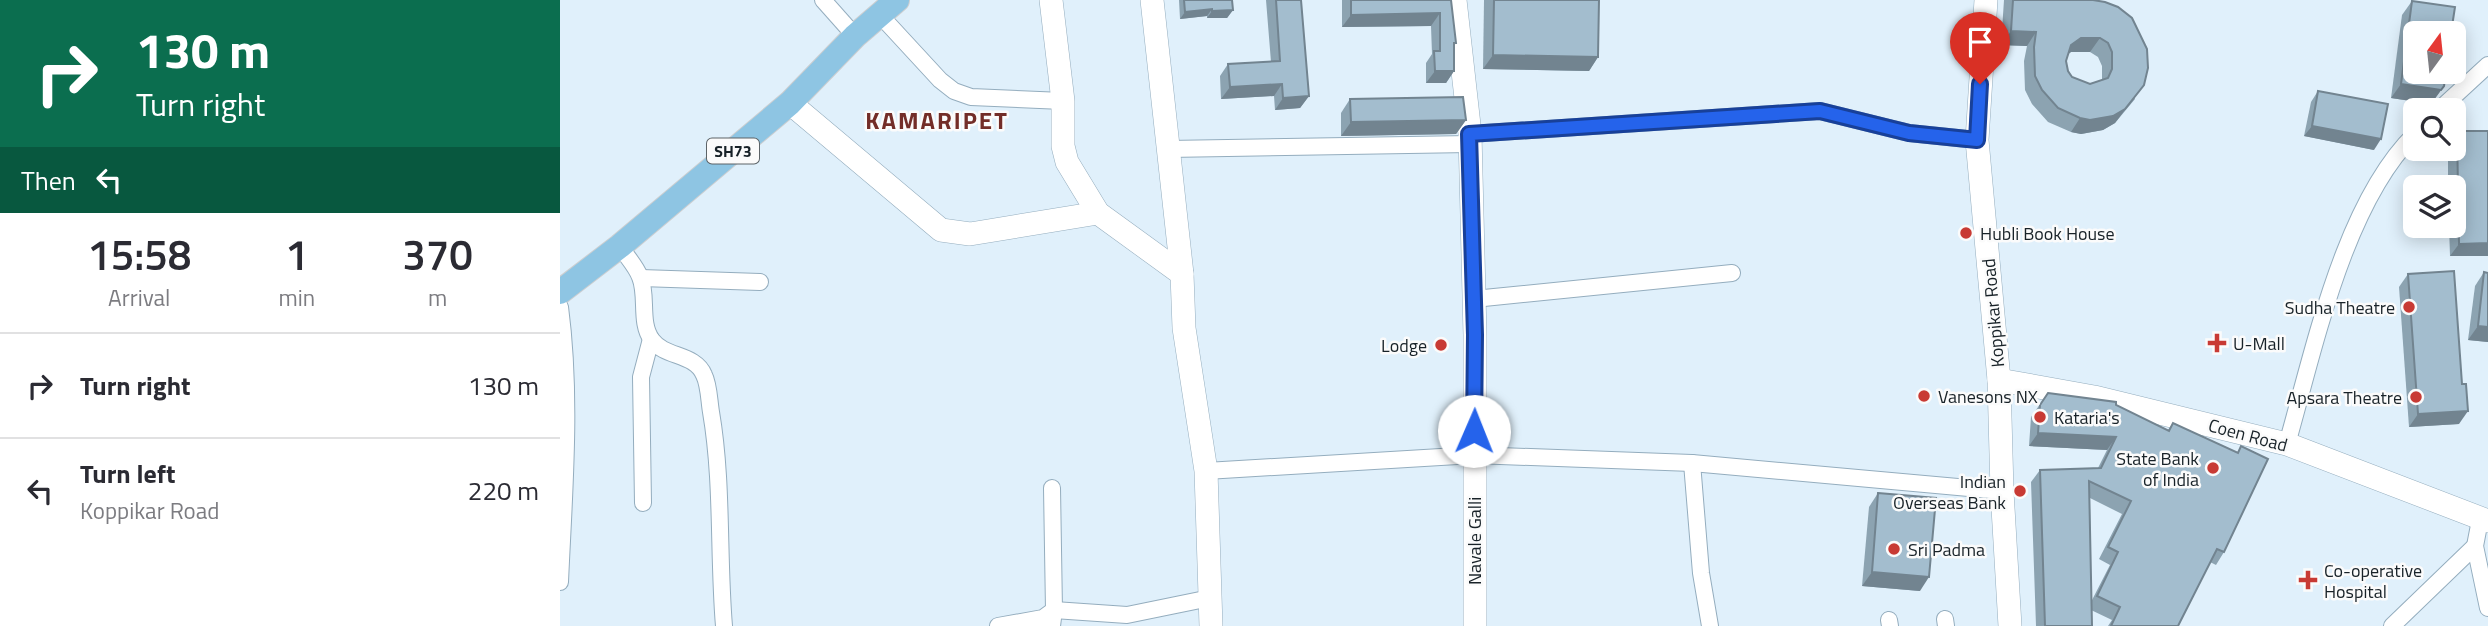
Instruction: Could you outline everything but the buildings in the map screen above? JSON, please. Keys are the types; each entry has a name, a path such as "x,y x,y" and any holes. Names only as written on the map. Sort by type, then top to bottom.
{"main road":[{"name":"SH73","path":"560,292 620,246 790,103 855,36 888,7"}],"street":[{"path":"823,0 855,36"},
{"path":"1051,0 1063,101 1063,146 1067,162 1098,213 1182,274"},
{"path":"1152,0 1182,274 1184,328 1206,471 1210,626"},
{"name":"Navale Galli","path":"1455,0 1470,139 1474,299 1475,626"},
{"name":"Koppikar Road","path":"1986,0 1977,140 1999,380 2010,626"},
{"path":"888,7 940,80 954,90 971,97 1063,101"},
{"path":"2452,98 2488,65"},
{"path":"790,103 941,230 970,234 1098,213"},
{"path":"1168,149 1470,139 1820,111 1909,133 1977,140"},
{"path":"2287,444 2326,306 2352,235 2371,192 2403,146"},
{"path":"620,246 641,278 646,327 651,339 660,348 690,360 705,375 716,440 724,626"},
{"path":"1474,299 1732,273"},
{"path":"641,278 760,282"},
{"path":"560,307 566,354 565,477 560,582"},
{"path":"643,503 641,377 651,339"},
{"name":"Coen Road","path":"1999,380 2094,397 2287,444 2484,520"},
{"path":"1206,471 1474,455 1692,463 2002,491"},
{"path":"1692,463 1701,573 1710,626"},
{"path":"1052,488 1053,618"},
{"path":"2392,626 2475,546 2484,520"},
{"path":"2475,546 2488,608"},
{"path":"998,626 1043,618 1127,615 1210,598"}],"place":[{"name":"Hubli Book House","path":"1966,233"},
{"name":"Sudha Theatre","path":"2409,307"},
{"name":"U-Mall","path":"2217,343"},
{"name":"Lodge","path":"1441,345"},
{"name":"Vanesons NX","path":"1924,396"},
{"name":"Apsara Theatre","path":"2416,397"},
{"name":"Kataria's","path":"2040,417"},
{"name":"State Bank of India","path":"2213,468"},
{"name":"Indian Overseas Bank","path":"2020,491"},
{"name":"Sri Padma","path":"1894,549"},
{"name":"Co-operative Hospital","path":"2308,580"}],"district":[{"name":"KAMARIPET","path":"937,120"}],"route":[{"path":"1474,431 1475,335 1469,134 1820,111 1909,133 1977,140 1980,84"}]}
